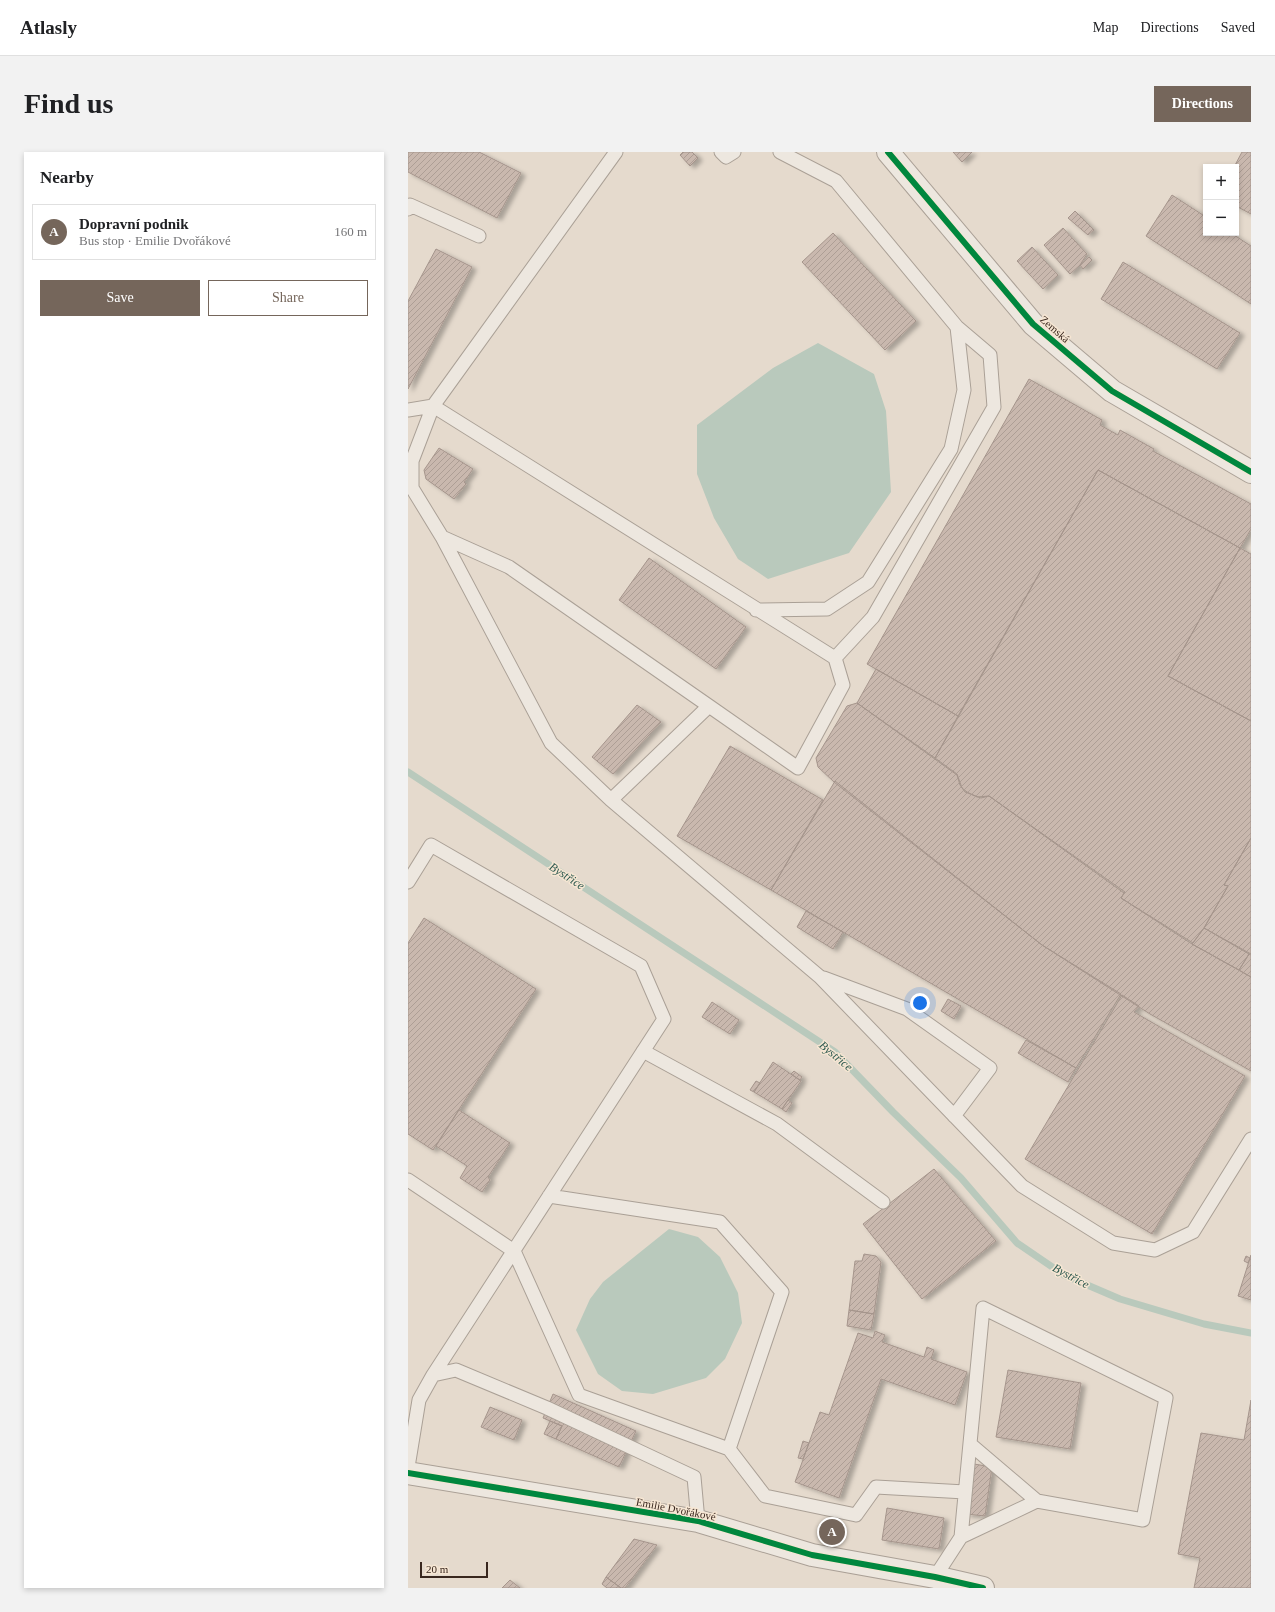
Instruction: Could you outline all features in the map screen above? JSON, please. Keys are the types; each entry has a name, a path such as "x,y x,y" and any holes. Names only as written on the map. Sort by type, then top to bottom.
{"street":[{"name":"Zemská","path":"888,152 1033,324 1112,391 1251,472"},
{"name":"Emilie Dvořákové","path":"408,1473 698,1521 812,1555 935,1577 983,1588"}],"lane":[{"path":"616,152 433,406 412,461 412,488 442,537 551,743 611,800 820,977 1022,1186 1113,1243 1154,1250 1193,1232 1251,1139"},
{"path":"721,152 726,157 734,152"},
{"path":"780,152 836,181 958,327 990,356 994,406 873,617 835,658"},
{"path":"408,209 410,205 479,236"},
{"path":"756,610 828,609 868,582 951,449 964,390 958,327"},
{"path":"408,410 433,406 756,610 835,658 843,685 798,768 509,567 442,537"},
{"path":"611,800 710,706"},
{"path":"408,882 432,845 641,966 664,1019 433,1375 419,1400 408,1467"},
{"path":"820,977 906,1010 990,1068 954,1116"},
{"path":"643,1051 777,1124 883,1202"},
{"path":"408,1180 514,1251 579,1395 729,1449 765,1496 856,1514 876,1487 965,1492"},
{"path":"549,1196 720,1222 782,1292 729,1449"},
{"path":"935,1577 961,1537 983,1308 1166,1398 1144,1520 1038,1500 970,1444"},
{"path":"433,1375 456,1370 547,1408 694,1478 698,1521"},
{"path":"961,1537 1038,1500"}],"shaded area":[{"path":"818,343 874,374 886,411 891,492 849,553 768,579 738,559 714,518 697,474 697,425 773,368"},
{"path":"669,1229 698,1237 720,1257 738,1293 742,1323 725,1359 706,1378 653,1394 622,1391 598,1374 576,1330 590,1299 603,1282"}],"building":[{"path":"408,152 479,152 521,173 497,218 408,172"},
{"path":"683,152 692,152 698,158 690,166 680,155"},
{"path":"953,152 972,152 962,162"},
{"path":"1242,152 1251,152 1251,214 1239,208 1239,164 1236,164"},
{"path":"1172,195 1203,215 1203,236 1236,236 1251,246 1251,304 1146,236"},
{"path":"1075,211 1094,230 1088,235 1068,218"},
{"path":"1063,228 1087,254 1080,265 1070,274 1044,245"},
{"path":"833,233 916,321 885,350 802,262"},
{"path":"1032,247 1058,275 1043,289 1017,261"},
{"path":"436,249 472,267 408,389 408,301"},
{"path":"1089,257 1092,260 1083,269 1080,265"},
{"path":"1123,262 1240,333 1217,369 1101,299"},
{"path":"1029,379 1102,420 1100,425 1118,435 1120,430 1154,449 1153,451 1251,504 1251,529 1240,548 1098,470 958,716 867,664"},
{"path":"439,448 473,469 464,482 466,484 454,499 426,479 424,470"},
{"path":"1098,470 1240,548 1168,676 1251,721 1251,838 1224,885 1228,886 1204,928 1193,943 1121,898 1125,892 989,796 977,797 967,792 962,788 957,774 935,758"},
{"path":"1240,548 1251,554 1251,721 1168,676"},
{"path":"649,558 746,627 716,669 619,600"},
{"path":"876,669 958,716 935,758 857,703"},
{"path":"857,703 957,775 960,785 965,792 981,798 989,796 1124,893 1121,898 1192,944 1251,977 1251,1071 1150,1014 1042,945 834,782 818,767 816,758 847,706"},
{"path":"637,705 661,722 613,774 592,757"},
{"path":"730,746 823,800 771,890 677,836"},
{"path":"835,781 1042,945 1121,994 1076,1068 771,890"},
{"path":"1251,838 1251,954 1204,928 1228,886 1224,885"},
{"path":"806,911 843,932 833,949 797,927"},
{"path":"424,918 536,989 433,1150 408,1134 408,943"},
{"path":"1204,928 1249,954 1239,970 1192,944"},
{"path":"1249,954 1251,955 1251,977 1239,970"},
{"path":"1122,995 1139,1006 1134,1012 1245,1076 1152,1234 1025,1159"},
{"path":"948,999 961,1006 954,1019 941,1011"},
{"path":"712,1002 739,1020 730,1034 702,1017"},
{"path":"1026,1040 1076,1068 1068,1082 1018,1053"},
{"path":"773,1062 801,1081 782,1109 754,1092"},
{"path":"794,1071 802,1077 800,1080 791,1074"},
{"path":"756,1081 760,1083 754,1092 750,1090"},
{"path":"788,1100 792,1103 786,1112 782,1109"},
{"path":"459,1110 510,1143 488,1177 490,1180 482,1192 460,1178 467,1166 436,1146"},
{"path":"934,1169 996,1241 922,1299 863,1224"},
{"path":"864,1254 876,1256 881,1262 874,1314 849,1310 855,1261 862,1261"},
{"path":"1251,1255 1251,1300 1238,1296"},
{"path":"1246,1256 1250,1258 1248,1263 1244,1261"},
{"path":"849,1310 874,1314 871,1330 847,1326"},
{"path":"875,1331 885,1335 882,1342 924,1357 927,1347 934,1350 931,1359 967,1372 955,1405 881,1379 839,1498 795,1482 820,1412 829,1415 858,1333 873,1338"},
{"path":"1008,1370 1081,1383 1070,1449 996,1437"},
{"path":"553,1394 636,1431 619,1467 556,1439 562,1426 543,1418"},
{"path":"1251,1400 1251,1588 1194,1588 1200,1558 1178,1554 1201,1433 1244,1440"},
{"path":"490,1407 522,1420 514,1440 481,1427"},
{"path":"550,1421 562,1426 556,1439 544,1434"},
{"path":"803,1441 809,1443 803,1459 798,1458"},
{"path":"974,1464 992,1467 985,1516 966,1514"},
{"path":"887,1508 944,1518 939,1549 882,1540"},
{"path":"634,1539 657,1545 625,1588 621,1588 606,1577"},
{"path":"606,1577 621,1588 607,1588 602,1584"},
{"path":"510,1580 520,1588 502,1588"}],"waterway":[{"name":"Bystřice","path":"408,772 835,1052 893,1112 961,1178 1017,1243 1064,1275 1120,1299 1204,1324 1251,1333"}],"cycle path":[{"path":"888,152 1033,324 1112,391 1251,472"},
{"path":"408,1473 698,1521 812,1555 935,1577 983,1588"}],"place":[{"name":"Dopravní podnik","path":"832,1532"}]}
